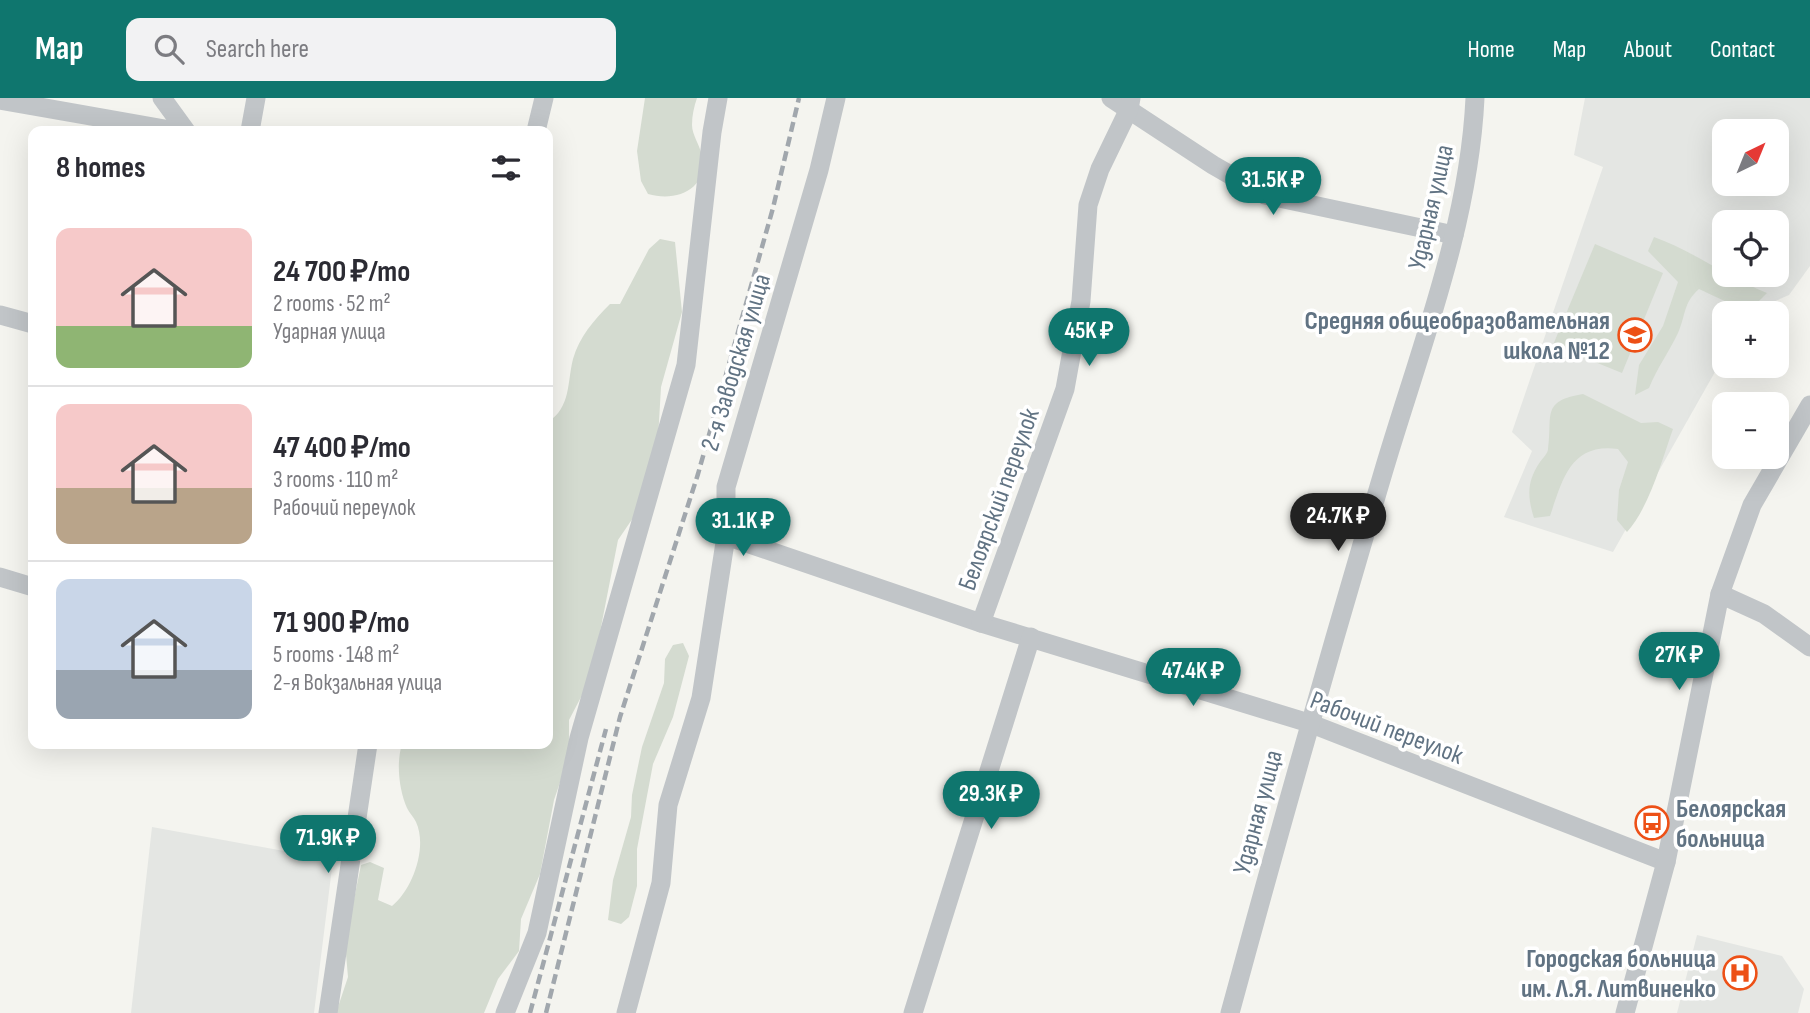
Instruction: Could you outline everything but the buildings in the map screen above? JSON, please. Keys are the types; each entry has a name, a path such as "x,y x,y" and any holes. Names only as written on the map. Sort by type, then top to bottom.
{"street":[{"path":"162,98 182,126"},
{"path":"251,126 256,98"},
{"path":"537,126 544,98"},
{"path":"505,1013 537,933 579,738 686,365 712,132 719,98"},
{"name":"2-я Заводская улица","path":"626,1013 661,883 668,806 701,698 726,536 726,487 735,447 819,170 836,98"},
{"path":"1111,98 1130,104 1213,165 1265,194 1454,235"},
{"name":"Ударная улица","path":"1230,1013 1309,723 1454,235 1473,142 1475,98"},
{"path":"0,100 148,126"},
{"name":"Белоярский переулок","path":"981,623 1065,390 1081,301 1088,205 1100,169 1130,104"},
{"path":"0,315 28,323"},
{"path":"1625,1013 1665,862 1720,594 1752,505 1810,405"},
{"name":"Рабочий переулок","path":"726,536 981,623 1309,723 1665,862"},
{"path":"0,577 28,585"},
{"path":"1720,594 1764,614 1810,647"},
{"path":"913,1013 1031,637"},
{"path":"328,1013 367,749"}],"shaded area":[{"path":"645,98 697,98 692,125 703,168 695,185 688,191 669,196 648,194 641,181 637,151"},
{"name":"Средняя общеобразовательная школа №12","path":"1585,98 1810,98 1810,266 1789,295 1775,301 1712,301 1712,377 1613,552 1504,517 1532,451 1512,432 1603,167 1574,155"},
{"path":"1654,237 1712,266 1712,287 1754,287 1767,293 1759,301 1725,301 1699,289 1687,304 1678,333 1649,388 1635,395 1639,365 1663,326 1678,282 1648,251"},
{"path":"660,239 675,242 682,312 661,387 658,439 635,515 618,540 591,678 569,720 569,756 554,800 540,874 521,919 519,951 498,979 484,1013 336,1013 348,977 345,943 361,865 370,862 384,868 378,900 392,906 412,879 419,856 419,832 404,801 400,785 401,749 553,749 553,418 561,409 567,394 573,359 583,336 610,304 620,304 649,249"},
{"path":"1595,244 1663,273 1622,373 1553,345"},
{"path":"1583,394 1641,423 1658,422 1673,429 1648,497 1627,532 1617,520 1619,490 1628,462 1618,449 1589,452 1579,458 1565,477 1550,516 1534,518 1529,496 1531,482 1548,451 1551,412 1560,401"},
{"path":"683,643 689,656 673,717 653,764 637,849 637,886 629,917 621,924 608,920 613,880 631,817 632,795 642,747 664,683 665,659 673,645"},
{"path":"152,827 333,860 314,1013 131,1013"},
{"name":"Городская больница им. Л.Я. Литвиненко","path":"1697,935 1782,956 1804,989 1798,1013 1677,1013"}],"railway":[{"path":"546,1013 620,717 698,474 773,208 799,98"},
{"path":"530,1013 606,729"}],"place":[{"name":"Средняя общеобразовательная школа №12","path":"1635,335"},
{"name":"Белоярская больница","path":"1652,823"},
{"name":"Городская больница им. Л.Я. Литвиненко","path":"1740,973"}]}
